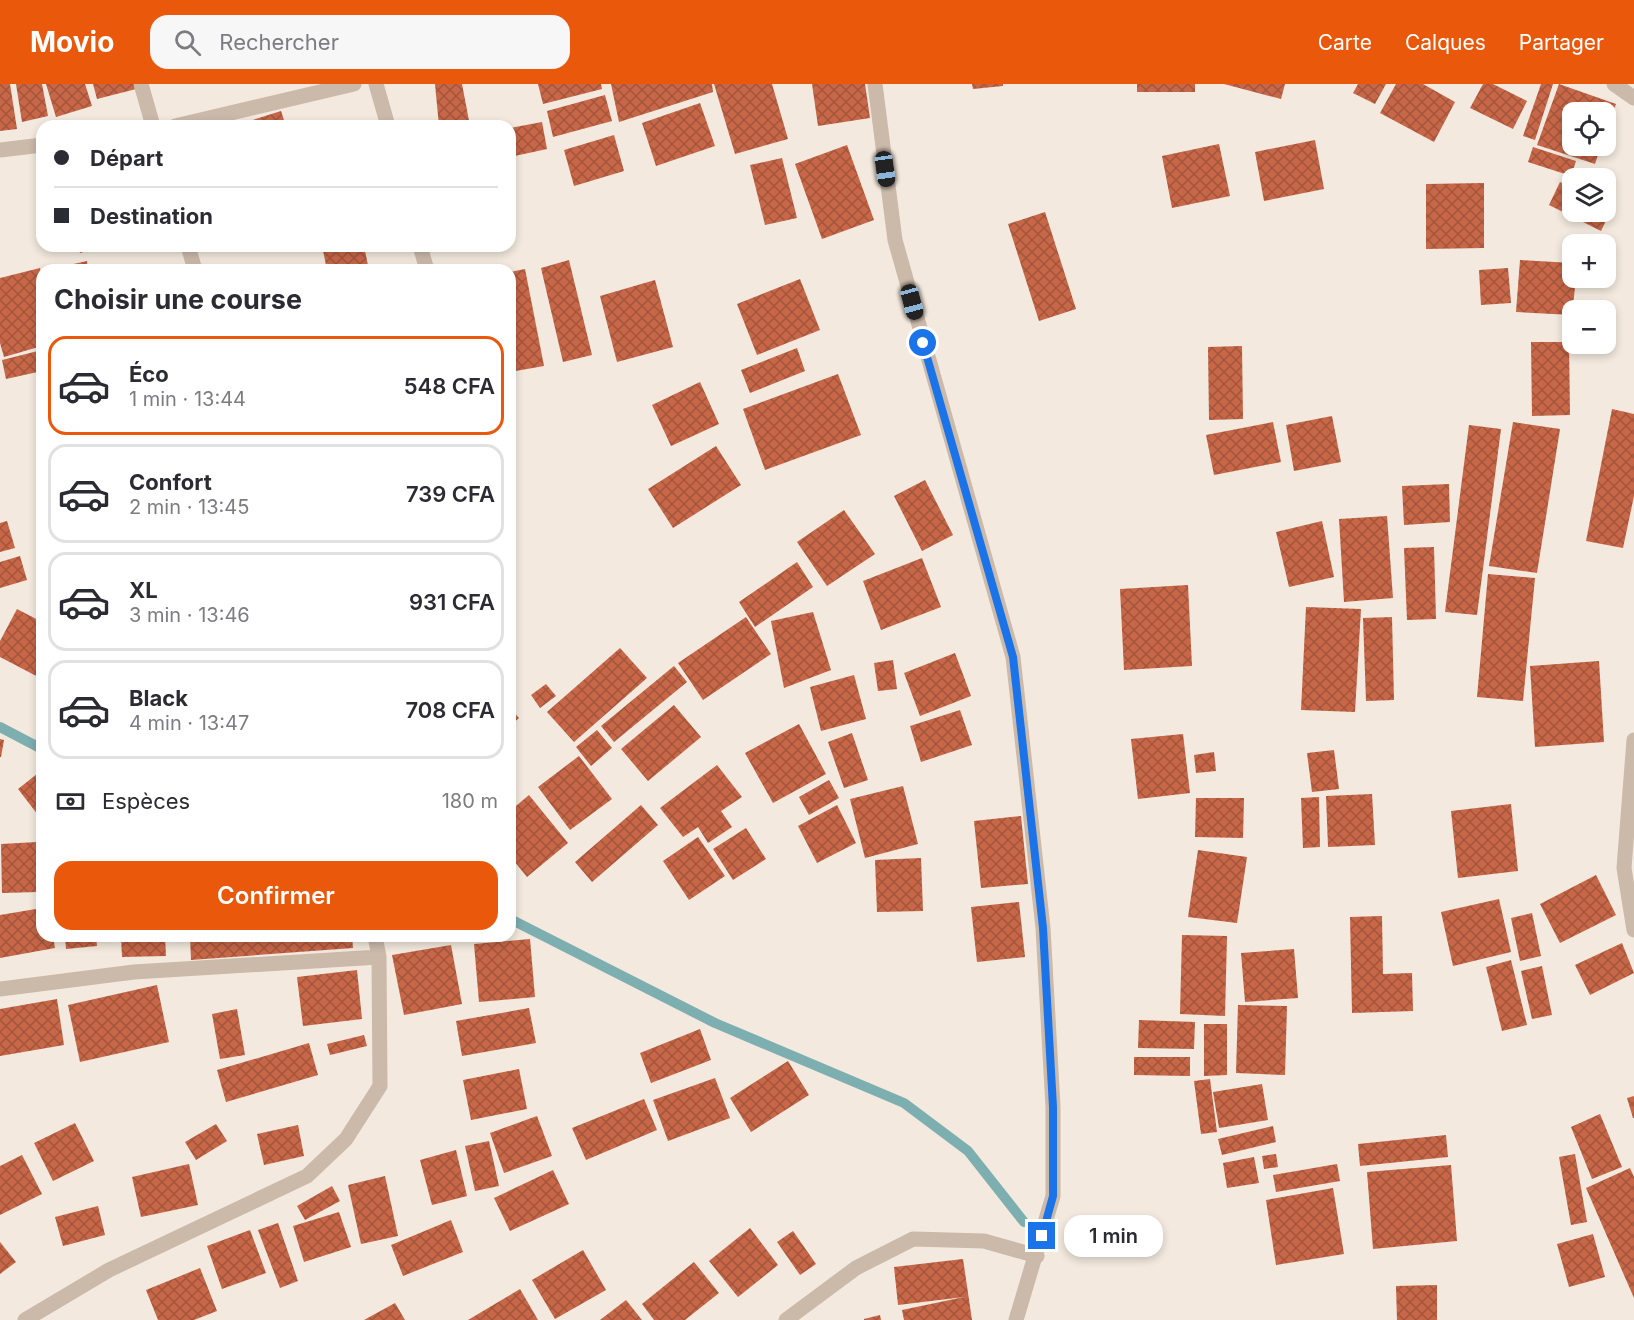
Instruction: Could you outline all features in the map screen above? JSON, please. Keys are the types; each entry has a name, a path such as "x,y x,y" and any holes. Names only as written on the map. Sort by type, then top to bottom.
{"street":[{"path":"141,84 151,120"},
{"path":"201,120 354,84"},
{"path":"376,84 386,120"},
{"path":"875,84 874,98 895,240 1013,657 1043,928 1053,1107 1053,1196 1037,1256 1016,1320"},
{"path":"1614,84 1634,98"},
{"path":"0,150 36,146"},
{"path":"1634,740 1624,868 1634,930"},
{"path":"26,1320 109,1270 307,1176 346,1139 380,1086 379,957 376,942"},
{"path":"0,989 134,972 379,957"},
{"path":"786,1320 856,1268 913,1239 984,1241 1037,1256"}],"building":[{"path":"0,84 10,84 17,129 0,131"},
{"path":"16,84 42,84 48,116 22,122"},
{"path":"46,84 85,84 92,106 56,117"},
{"path":"93,84 139,84 140,88 97,99"},
{"path":"435,84 462,84 469,120 438,120"},
{"path":"538,84 601,84 602,89 543,104"},
{"path":"611,84 712,84 713,92 619,122"},
{"path":"714,84 772,84 788,139 735,154"},
{"path":"812,84 865,84 870,118 818,126"},
{"path":"972,84 1003,84 1003,86 973,89"},
{"path":"1137,84 1195,84 1195,92 1137,92"},
{"path":"1224,84 1285,84 1281,99"},
{"path":"1358,84 1386,84 1375,104 1353,93"},
{"path":"1396,84 1423,84 1455,102 1434,142 1380,113"},
{"path":"1483,84 1493,84 1527,101 1513,129 1470,108"},
{"path":"1541,84 1553,84 1535,140 1523,136"},
{"path":"1559,84 1610,102 1562,102 1562,153 1537,145"},
{"path":"605,95 612,121 553,137 547,111"},
{"path":"700,103 715,146 656,166 642,123"},
{"path":"281,111 284,120 253,120"},
{"path":"542,122 547,149 516,156 516,127"},
{"path":"614,135 624,171 574,186 564,150"},
{"path":"1315,140 1324,189 1264,201 1255,152"},
{"path":"1219,144 1230,196 1172,208 1162,156"},
{"path":"847,145 874,220 822,239 795,164"},
{"path":"1533,147 1576,161 1574,168 1562,168 1562,173 1528,162"},
{"path":"1571,156 1598,156 1595,164"},
{"path":"782,158 797,218 765,225 750,165"},
{"path":"1560,182 1562,183 1562,212 1549,205"},
{"path":"1484,183 1484,248 1426,249 1426,184"},
{"path":"1045,212 1076,309 1039,321 1008,224"},
{"path":"1583,222 1605,222 1601,231"},
{"path":"323,252 365,252 368,264 326,264"},
{"path":"569,260 592,355 563,362 541,268"},
{"path":"1520,260 1562,262 1562,288 1575,288 1574,300 1562,300 1562,314 1516,312"},
{"path":"1508,268 1511,303 1481,305 1479,270"},
{"path":"36,269 36,348 4,357 0,343 0,278"},
{"path":"525,269 544,366 516,371 516,271"},
{"path":"800,279 820,330 757,355 737,304"},
{"path":"655,280 673,347 617,362 600,296"},
{"path":"1531,342 1562,342 1562,354 1569,354 1570,415 1532,416"},
{"path":"1242,346 1243,419 1209,420 1208,347"},
{"path":"797,348 805,371 750,393 741,370"},
{"path":"36,352 36,372 6,379 2,360"},
{"path":"838,374 861,435 765,470 743,409"},
{"path":"700,382 719,424 671,446 652,405"},
{"path":"1612,409 1634,414 1634,496 1623,548 1586,541"},
{"path":"1332,416 1341,462 1294,471 1286,425"},
{"path":"1273,422 1281,462 1214,475 1206,435"},
{"path":"1513,422 1560,429 1537,573 1489,566"},
{"path":"1469,425 1501,429 1477,615 1445,612"},
{"path":"716,446 741,485 673,528 648,489"},
{"path":"925,480 953,535 922,551 894,496"},
{"path":"1449,484 1450,522 1404,525 1402,486"},
{"path":"844,510 875,554 827,586 797,542"},
{"path":"1387,516 1393,598 1344,602 1339,519"},
{"path":"7,521 15,548 0,552 0,523"},
{"path":"1322,521 1334,577 1289,587 1276,532"},
{"path":"1434,547 1436,619 1407,620 1404,548"},
{"path":"20,556 27,580 0,588 0,562"},
{"path":"922,558 941,607 881,630 863,581"},
{"path":"797,562 813,587 755,627 739,602"},
{"path":"1488,574 1535,578 1523,701 1477,697"},
{"path":"1188,585 1192,666 1124,670 1120,589"},
{"path":"1306,607 1361,609 1355,712 1301,710"},
{"path":"17,609 36,619 36,676 0,657 0,641"},
{"path":"813,612 831,670 784,688 771,621"},
{"path":"746,617 771,654 703,700 678,663"},
{"path":"1392,617 1394,700 1366,701 1363,618"},
{"path":"620,648 647,678 574,742 547,712"},
{"path":"955,653 971,696 920,716 904,673"},
{"path":"893,660 897,689 878,691 874,663"},
{"path":"1599,661 1604,742 1535,747 1530,666"},
{"path":"674,666 687,682 614,742 601,726"},
{"path":"854,675 866,719 821,731 810,687"},
{"path":"546,684 556,696 540,708 531,695"},
{"path":"674,705 701,737 648,781 621,749"},
{"path":"960,710 972,745 921,762 910,726"},
{"path":"799,724 826,774 773,803 745,753"},
{"path":"597,730 612,748 591,766 576,747"},
{"path":"852,733 868,780 844,788 828,742"},
{"path":"1183,734 1190,793 1138,799 1131,739"},
{"path":"0,739 4,740 1,757 0,757"},
{"path":"1334,750 1339,789 1312,792 1307,753"},
{"path":"1214,752 1216,771 1196,773 1194,755"},
{"path":"579,756 612,799 570,830 538,787"},
{"path":"717,765 742,797 721,811 732,827 708,843 698,827 683,837 660,808"},
{"path":"36,775 36,812 18,789"},
{"path":"829,780 839,798 809,815 799,797"},
{"path":"903,786 918,844 865,858 850,799"},
{"path":"1372,794 1375,845 1328,847 1326,796"},
{"path":"529,795 568,843 527,877 516,863 516,806"},
{"path":"1319,797 1320,847 1303,848 1301,798"},
{"path":"1196,798 1244,798 1243,838 1195,837"},
{"path":"1511,804 1518,871 1458,878 1451,811"},
{"path":"641,805 658,825 592,882 575,862"},
{"path":"837,805 856,843 817,863 798,826"},
{"path":"1021,816 1028,884 981,888 974,821"},
{"path":"746,828 766,859 733,880 713,849"},
{"path":"698,837 725,876 689,900 663,861"},
{"path":"36,842 36,892 2,893 1,844"},
{"path":"1198,850 1247,857 1237,923 1188,917"},
{"path":"921,858 923,911 877,912 875,860"},
{"path":"1596,875 1616,915 1560,943 1540,904"},
{"path":"1499,899 1511,952 1453,966 1441,912"},
{"path":"1019,902 1025,957 977,962 971,907"},
{"path":"36,909 36,942 54,942 55,948 0,958 0,915"},
{"path":"1532,913 1541,956 1520,961 1511,918"},
{"path":"1382,916 1383,974 1412,973 1413,1011 1352,1013 1350,917"},
{"path":"1182,935 1227,936 1225,1016 1180,1014"},
{"path":"530,939 535,997 479,1002 474,944"},
{"path":"65,942 97,942 97,946 66,949"},
{"path":"121,942 165,942 166,956 122,957"},
{"path":"190,942 352,942 353,948 191,960"},
{"path":"1622,943 1634,973 1590,995 1575,965"},
{"path":"451,945 462,1004 404,1015 392,955"},
{"path":"1294,949 1298,998 1245,1002 1241,953"},
{"path":"1511,960 1527,1025 1502,1031 1486,967"},
{"path":"1542,966 1552,1015 1532,1019 1521,971"},
{"path":"357,970 362,1019 303,1026 297,977"},
{"path":"157,985 169,1042 80,1062 68,1005"},
{"path":"57,999 64,1045 0,1056 0,1009"},
{"path":"1238,1005 1287,1006 1285,1075 1236,1073"},
{"path":"529,1008 536,1043 462,1056 456,1021"},
{"path":"237,1009 245,1055 220,1059 212,1014"},
{"path":"1139,1020 1195,1022 1194,1049 1138,1048"},
{"path":"1204,1024 1227,1024 1227,1075 1204,1076"},
{"path":"700,1029 711,1060 651,1083 640,1053"},
{"path":"364,1035 367,1046 330,1055 327,1044"},
{"path":"309,1043 318,1075 226,1102 217,1070"},
{"path":"1134,1057 1190,1057 1190,1076 1134,1075"},
{"path":"788,1061 809,1095 751,1132 730,1098"},
{"path":"519,1069 527,1109 471,1120 463,1080"},
{"path":"715,1078 730,1118 668,1141 653,1100"},
{"path":"1210,1079 1217,1132 1201,1134 1194,1081"},
{"path":"1262,1084 1268,1120 1219,1128 1213,1092"},
{"path":"1634,1096 1634,1118 1633,1118 1627,1098"},
{"path":"644,1099 657,1130 586,1160 572,1128"},
{"path":"1600,1114 1622,1167 1592,1179 1571,1127"},
{"path":"537,1116 552,1156 504,1173 490,1133"},
{"path":"75,1123 94,1161 53,1181 34,1143"},
{"path":"216,1124 227,1141 196,1160 185,1142"},
{"path":"298,1125 304,1156 264,1165 257,1134"},
{"path":"1273,1126 1276,1142 1222,1155 1218,1139"},
{"path":"1446,1135 1448,1157 1360,1166 1358,1144"},
{"path":"489,1141 499,1186 475,1191 465,1146"},
{"path":"456,1150 467,1196 432,1205 420,1160"},
{"path":"1276,1154 1278,1167 1264,1169 1262,1156"},
{"path":"1575,1154 1587,1222 1571,1225 1559,1157"},
{"path":"22,1155 42,1194 0,1215 0,1166"},
{"path":"1254,1157 1259,1183 1227,1188 1223,1163"},
{"path":"189,1164 198,1205 141,1217 132,1177"},
{"path":"1337,1164 1340,1181 1276,1192 1273,1175"},
{"path":"1451,1165 1457,1241 1373,1249 1367,1172"},
{"path":"1630,1168 1634,1177 1634,1298 1586,1188"},
{"path":"553,1170 569,1204 510,1231 494,1198"},
{"path":"385,1176 398,1236 361,1244 348,1185"},
{"path":"332,1186 340,1201 305,1220 297,1206"},
{"path":"1333,1188 1344,1254 1276,1265 1266,1200"},
{"path":"98,1206 105,1235 63,1246 55,1217"},
{"path":"339,1212 351,1247 304,1262 293,1226"},
{"path":"451,1220 463,1252 403,1276 391,1245"},
{"path":"278,1223 298,1281 280,1288 258,1230"},
{"path":"750,1228 778,1265 738,1297 709,1261"},
{"path":"250,1230 266,1273 222,1289 207,1246"},
{"path":"793,1231 816,1264 800,1275 777,1242"},
{"path":"1593,1234 1605,1277 1569,1287 1557,1244"},
{"path":"0,1242 16,1262 0,1274"},
{"path":"583,1250 606,1290 555,1319 532,1280"},
{"path":"963,1259 972,1320 904,1320 902,1310 964,1297 898,1305 894,1267"},
{"path":"694,1262 719,1293 685,1320 654,1320 642,1304"},
{"path":"200,1268 217,1311 194,1320 158,1320 146,1290"},
{"path":"1437,1285 1437,1320 1397,1320 1396,1286"},
{"path":"520,1289 538,1320 468,1320"},
{"path":"626,1300 642,1320 600,1320"},
{"path":"395,1303 405,1320 364,1320"},
{"path":"880,1315 881,1320 864,1320 864,1319"}],"waterway":[{"path":"0,727 36,746"},
{"path":"516,922 715,1023 904,1103 968,1151 1024,1222"}],"route":[{"path":"923,343 1013,657 1043,928 1053,1107 1053,1196 1042,1236"}]}
